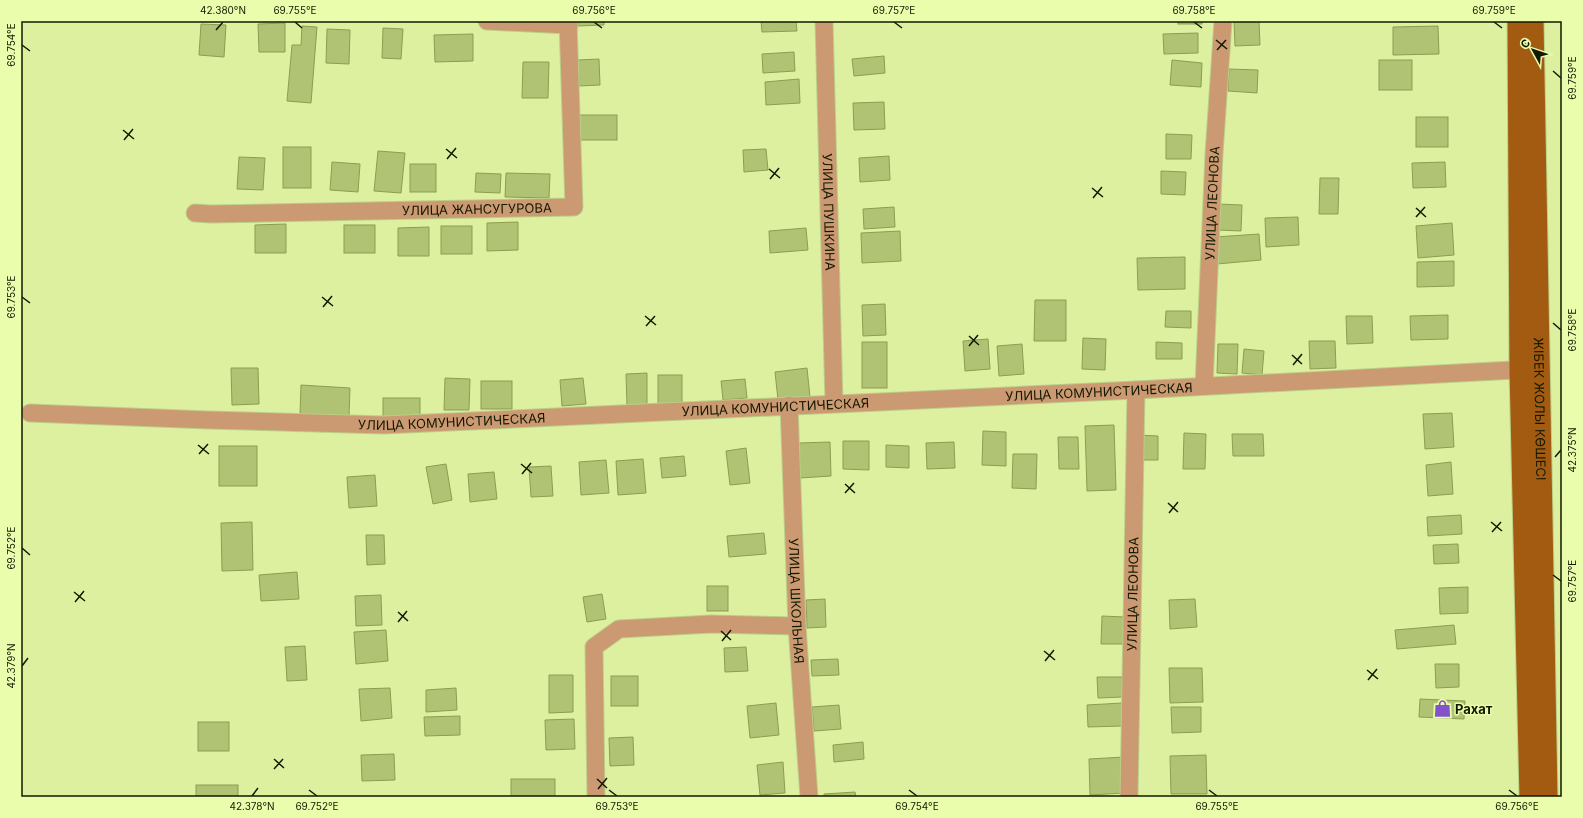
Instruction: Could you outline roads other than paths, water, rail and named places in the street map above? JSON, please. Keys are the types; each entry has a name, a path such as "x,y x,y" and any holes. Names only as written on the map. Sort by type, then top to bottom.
{"main road":[{"name":"ЖІБЕК ЖОЛЫ КӨШЕСІ","path":"1518,21 1547,797"},
{"name":"ЖІБЕК ЖОЛЫ КӨШЕСІ","path":"1530,797 1530,370 1534,21"}],"street":[{"path":"487,21 568,23"},
{"name":"УЛИЦА ПУШКИНА","path":"824,21 834,403"},
{"name":"УЛИЦА ЛЕОНОВА","path":"1204,386 1214,154 1223,21"},
{"name":"УЛИЦА ЖАНСУГУРОВА","path":"195,213 211,214 574,207 568,23"},
{"name":"УЛИЦА КОМУНИСТИЧЕСКАЯ","path":"30,413 384,425 1530,370"},
{"name":"УЛИЦА ЛЕОНОВА","path":"1129,797 1136,390"},
{"name":"УЛИЦА ШКОЛЬНАЯ","path":"789,405 797,626 809,797"},
{"path":"596,797 594,647 619,629 711,624 797,626"}],"place":[{"name":"Рахат","path":"1442,709"}]}
